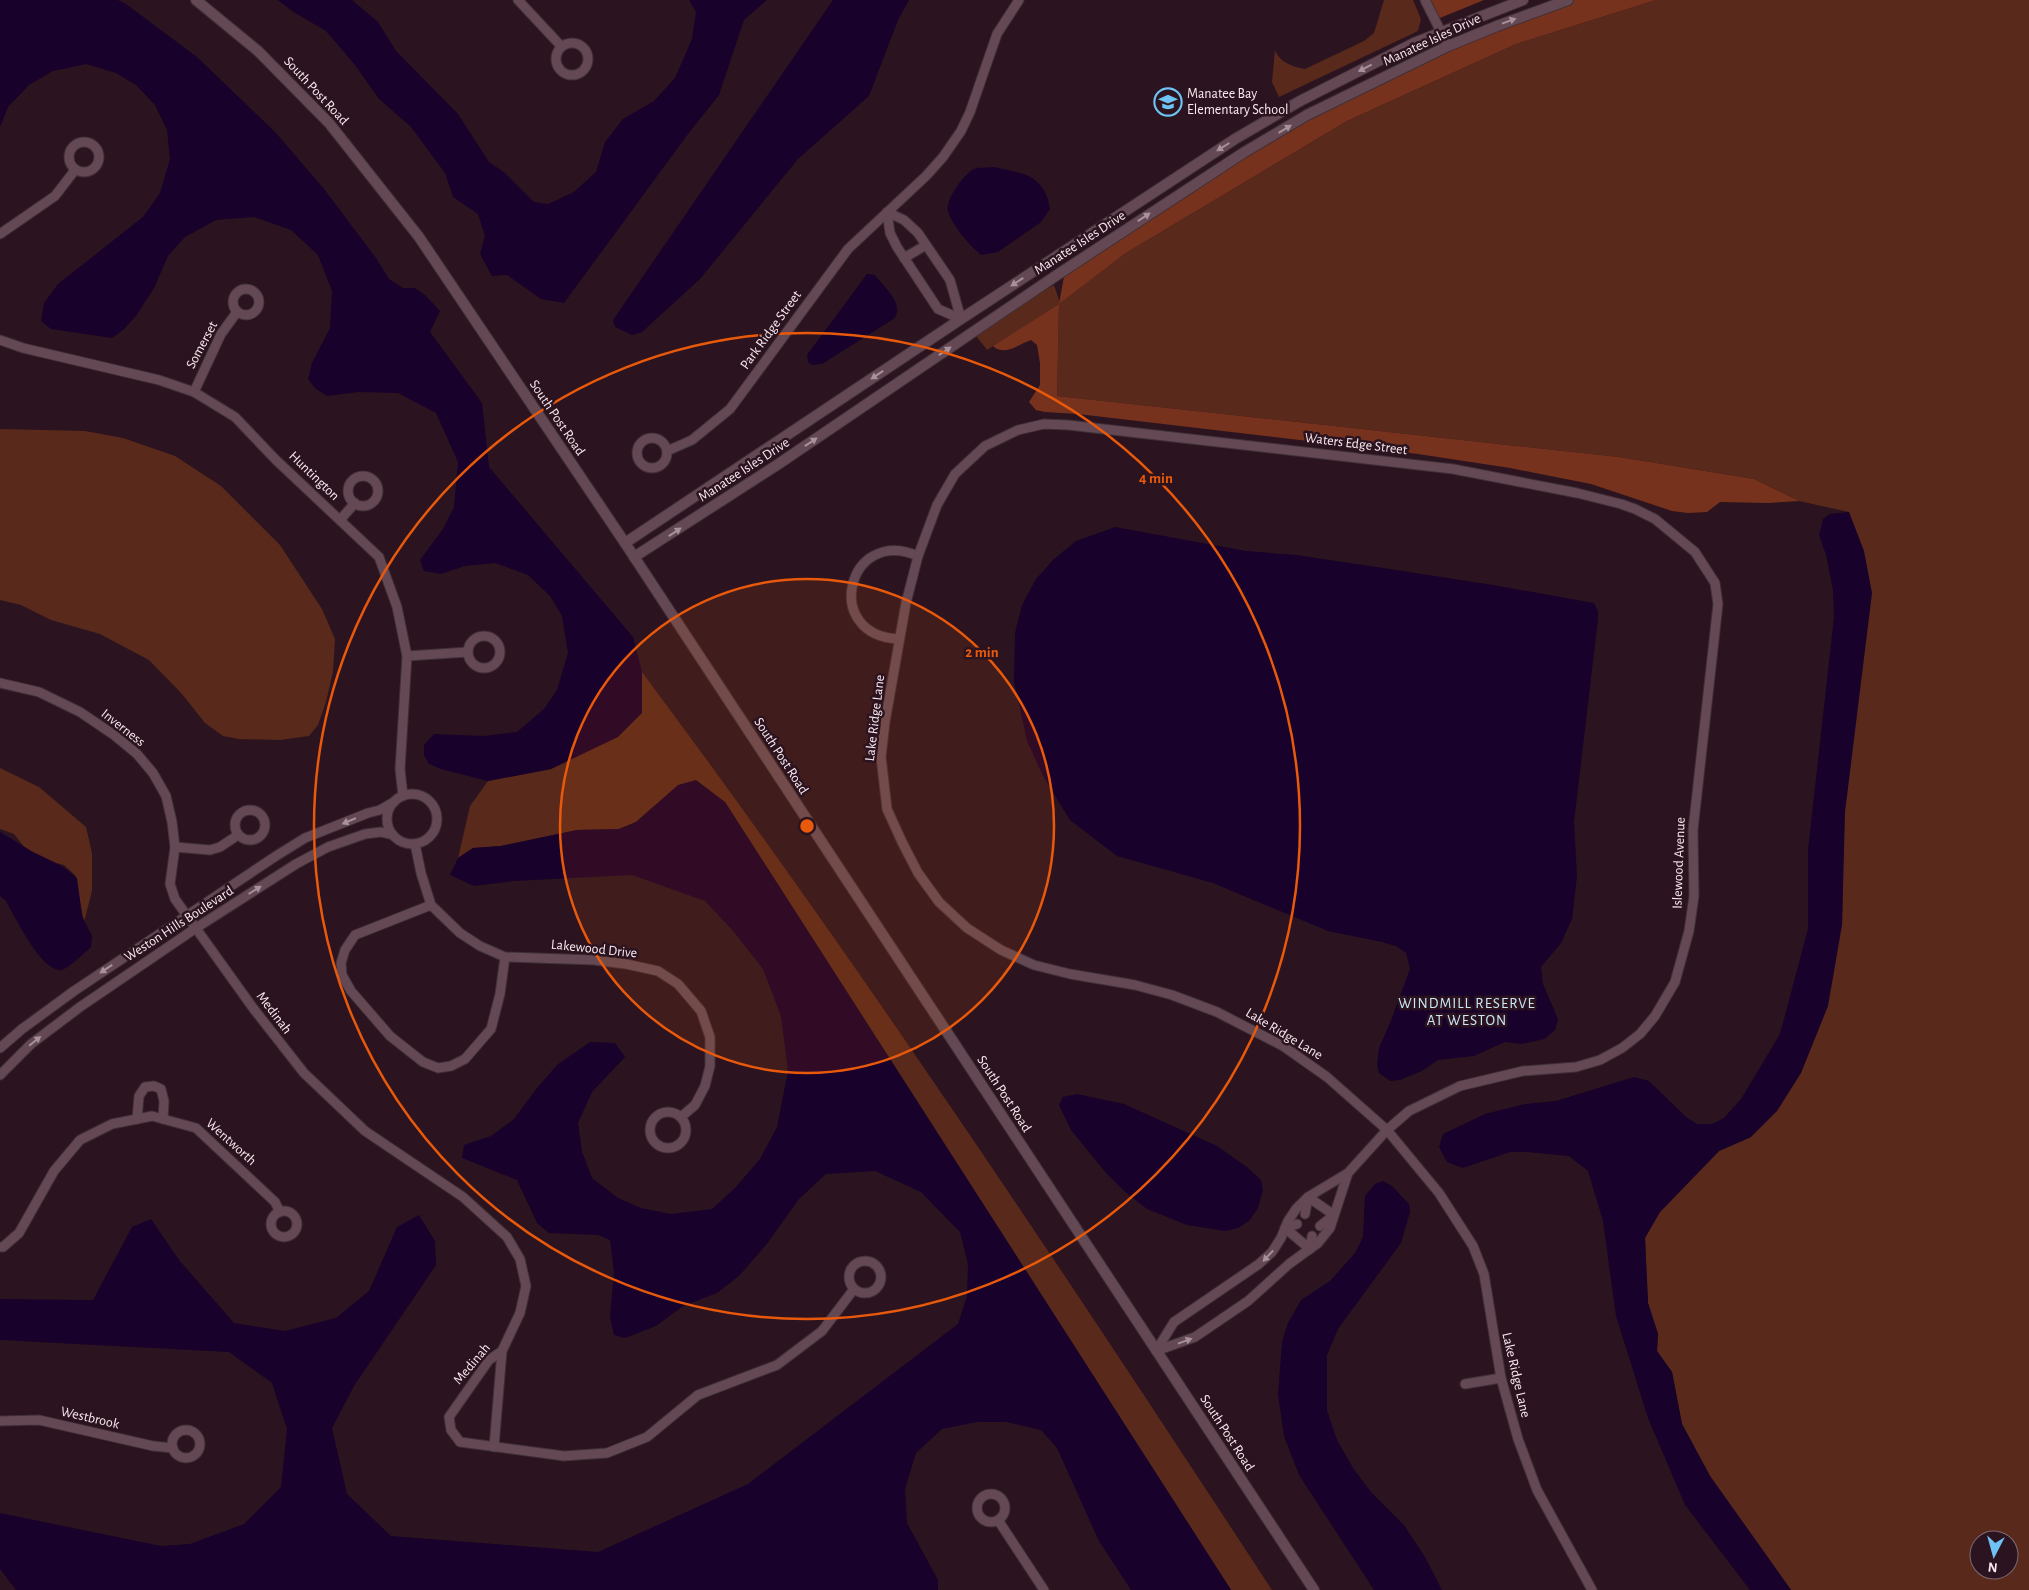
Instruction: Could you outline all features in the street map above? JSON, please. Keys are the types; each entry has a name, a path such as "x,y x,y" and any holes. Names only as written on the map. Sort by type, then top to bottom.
{"street":[{"name":"South Post Road","path":"196,0 258,50 329,123 418,237 625,543 1314,1590"},
{"path":"518,0 561,46"},
{"name":"Park Ridge Street","path":"667,451 692,440 730,409 848,249 926,176 943,157 961,131 970,112 997,34 1018,0"},
{"path":"1426,0 1448,46"},
{"name":"Manatee Isles Drive","path":"625,543 1175,178 1300,101 1414,44 1523,0"},
{"name":"Manatee Isles Drive","path":"634,558 777,465 1060,273 1242,153 1307,115 1448,46 1568,0"},
{"path":"0,234 55,196 75,170"},
{"path":"1175,178 1184,192"},
{"path":"887,212 904,220 918,233 950,280 961,319"},
{"path":"887,212 890,233 904,258 938,309 961,319 973,332"},
{"path":"904,258 926,245"},
{"name":"Somerset","path":"194,392 221,334 237,312"},
{"name":"Huntington","path":"0,340 23,348 159,380 194,392 235,417 276,460 379,557 397,606 406,656 400,769 403,796"},
{"name":"Waters Edge Street","path":"1018,430 1044,424 1068,425 1453,470 1628,506 1655,519 1679,537"},
{"name":"Lake Ridge Lane","path":"1018,430 985,446 955,474 937,505 918,556 899,639 881,757 887,809 902,842 918,872 939,902 967,928 1001,950 1034,966 1135,985 1172,995 1218,1012 1283,1046 1327,1077 1387,1130 1438,1193 1473,1246 1484,1274 1501,1378 1518,1439 1537,1490 1592,1590"},
{"path":"340,520 354,503"},
{"name":"Islewood Avenue","path":"1348,1173 1387,1130 1409,1112 1460,1086 1523,1071 1576,1067 1600,1060 1622,1048 1640,1034 1655,1016 1674,982 1689,931 1694,896 1693,830 1718,604 1715,583 1695,552 1679,537"},
{"path":"899,639 879,636 862,624 852,606 852,585 861,566 877,554 898,550 918,556"},
{"path":"406,656 468,652"},
{"name":"Inverness","path":"0,683 39,692 80,712 114,735 137,754 153,773 166,796 172,822 175,847 170,884 175,898 196,928"},
{"path":"403,796 422,797 430,802 436,813 437,821 430,836 424,841 415,844 404,842 393,835 388,826 387,817 394,802 403,796"},
{"name":"Weston Hills Boulevard","path":"0,1048 22,1029 74,991 305,838 380,810 394,802"},
{"name":"Weston Hills Boulevard","path":"0,1075 30,1044 80,1006 296,864 328,847 365,834 381,832 393,835"},
{"path":"175,847 210,850 220,847 238,835"},
{"name":"Lakewood Drive","path":"415,844 421,873 431,905 460,933 480,946 505,957 594,960 626,964 658,972 678,984 701,1011 710,1036 710,1066 705,1086 695,1105 681,1117"},
{"path":"431,905 355,935 345,950 341,964 342,975 351,991 390,1036 423,1062 438,1068 451,1066 465,1059 491,1029 500,994 505,957"},
{"name":"Medinah","path":"196,928 253,1008 304,1073 365,1131 463,1197 507,1237 520,1259 526,1286 520,1313 502,1351 489,1360 449,1417 451,1430 460,1442 564,1456 607,1453 647,1437 698,1395 777,1365 822,1331 854,1289"},
{"path":"137,1119 139,1096 146,1087 154,1086 161,1089 164,1100 163,1119"},
{"path":"667,1112 681,1117 686,1130 682,1143 669,1149 655,1144 649,1131 654,1118 667,1112"},
{"name":"Wentworth","path":"0,1247 3,1247 20,1232 54,1170 80,1140 112,1124 152,1116 196,1128 275,1202 280,1212"},
{"path":"1156,1351 1174,1322 1259,1264 1272,1252 1296,1209 1308,1197 1348,1173"},
{"path":"1156,1351 1195,1337 1248,1300 1289,1264 1318,1243 1330,1228 1348,1173"},
{"path":"1305,1214 1308,1197"},
{"path":"1308,1197 1334,1216"},
{"path":"1320,1226 1334,1216"},
{"path":"1285,1228 1297,1224"},
{"path":"1285,1228 1310,1250"},
{"path":"1310,1250 1312,1236"},
{"path":"494,1447 502,1351"},
{"path":"1464,1384 1501,1378"},
{"name":"Westbrook","path":"0,1421 39,1420 153,1446 173,1448"},
{"path":"998,1520 1044,1590"}],"shaded area":[{"path":"0,0 118,0 126,4 197,57 276,133 324,189 376,258 389,279 403,288 415,288 425,295 440,311 430,332 482,403 489,467 633,637 642,672 642,713 618,737 551,769 488,781 429,764 424,755 424,745 434,734 484,736 517,732 544,709 557,690 568,653 562,616 550,596 528,575 495,563 465,566 441,574 424,571 420,560 443,529 454,507 458,462 436,413 398,393 359,392 327,396 316,389 308,379 312,363 330,328 332,291 318,255 291,230 254,217 216,220 185,237 168,256 154,288 136,316 123,330 112,338 51,329 41,321 44,303 58,284 143,217 160,193 170,159 167,130 155,105 136,85 116,73 86,64 53,71 29,85 8,107 0,127"},
{"path":"278,0 352,0 378,22 396,51 458,114 489,162 505,173 534,202 548,204 574,192 596,172 605,142 623,119 654,101 675,78 692,39 696,12 689,0 767,0 744,20 719,95 688,134 564,303 541,299 507,275 492,276 480,254 485,236 478,214 453,197 445,173 411,127 379,99 355,65 326,31 292,11"},
{"path":"833,0 909,0 898,20 869,96 798,159 700,279 642,332 632,335 615,327 613,320"},
{"path":"1384,0 1413,0 1421,19 1418,31 1279,97 1272,82 1275,50 1280,58 1287,63 1305,69 1364,41 1374,33"},
{"path":"1426,0 1484,0 1435,20"},
{"path":"1568,0 1656,0 1516,44 1347,121 1126,253 1059,304 1065,271 1243,153 1448,46"},
{"path":"1656,0 2029,0 2029,1590 1791,1590 1710,1476 1682,1424 1672,1372 1657,1351 1658,1334 1648,1303 1645,1237 1660,1212 1719,1151 1751,1137 1842,925 1849,512 1799,501 1754,479 1619,457 1057,396 1059,304 987,350 973,332 994,318 1054,285 1060,303 1126,253 1347,121 1516,44"},
{"path":"993,167 1023,174 1038,182 1047,198 1050,209 1041,222 998,252 981,255 957,229 948,211 948,206 952,194 965,176 976,168"},
{"path":"867,274 875,275 892,295 897,307 895,318 822,364 812,365 808,362 807,355"},
{"path":"1059,304 1057,396 1619,457 1754,479 1799,501 1768,503 1720,502 1707,512 1688,513 1672,511 1591,484 1510,468 1418,454 1036,410 1029,402 1040,385 1040,363 1037,345 1031,340 1007,350 997,349 993,346"},
{"path":"0,429 85,431 123,438 175,456 221,486 280,545 322,609 335,639 333,672 326,702 318,725 309,736 280,740 239,739 223,736 205,723 182,694 149,660 100,634 51,620 21,605 0,600"},
{"path":"1849,512 1864,551 1872,593 1845,812 1842,925 1828,1006 1801,1073 1777,1111 1751,1137 1719,1151 1660,1212 1645,1238 1648,1303 1658,1334 1657,1351 1672,1372 1682,1424 1710,1476 1791,1590 1750,1590 1685,1505 1648,1418 1616,1316 1603,1221 1588,1171 1569,1156 1527,1152 1510,1152 1463,1168 1447,1162 1439,1147 1443,1134 1485,1114 1525,1104 1556,1101 1634,1077 1649,1081 1686,1117 1697,1124 1712,1124 1724,1118 1741,1099 1780,1034 1808,929 1808,850 1834,617 1833,590 1826,555 1819,535 1823,519 1830,514"},
{"path":"1115,527 1246,551 1296,555 1383,568 1594,603 1598,611 1598,619 1574,822 1577,876 1572,919 1561,943 1541,967 1543,984 1558,1019 1555,1030 1544,1039 1522,1044 1505,1042 1474,1056 1438,1060 1422,1071 1400,1080 1390,1081 1379,1073 1377,1065 1379,1048 1410,969 1406,953 1396,946 1382,942 1328,931 1213,883 1117,856 1070,820 1043,776 1027,741 1014,681 1015,633 1022,605 1036,579 1054,559 1076,541"},
{"path":"642,672 806,898 964,1126 1272,1590 1231,1590 725,802 654,806 636,822 619,829 577,830 501,846 473,848 458,858 470,806 488,781 551,769 642,713"},
{"path":"0,768 39,787 86,827 92,853 92,891 84,922 75,875 64,865 32,857 14,834 0,829"},
{"path":"696,780 725,802 1231,1590 1131,1590 1099,1541 1057,1448 1041,1430 1006,1422 977,1422 942,1429 916,1453 905,1489 907,1523 938,1580 938,1590 16,1590 0,1569 0,1513 161,1546 190,1544 244,1524 281,1487 287,1429 272,1383 229,1352 0,1340 0,1299 93,1300 132,1227 151,1219 179,1260 234,1323 285,1331 336,1318 369,1291 397,1227 419,1215 435,1241 436,1265 354,1386 332,1428 347,1494 391,1536 598,1552 748,1484 958,1324 967,1296 968,1264 960,1232 921,1192 875,1171 826,1174 799,1199 766,1245 739,1276 717,1293 683,1306 656,1326 625,1338 614,1335 610,1317 614,1272 610,1240 598,1235 549,1233 537,1223 517,1180 462,1158 464,1145 491,1136 514,1119 557,1065 590,1042 615,1043 625,1057 592,1092 578,1123 582,1152 592,1178 618,1198 641,1208 671,1214 712,1209 735,1188 760,1159 777,1127 788,1071 781,1016 763,969 734,932 705,901 632,875 513,881 474,886 450,875 458,858 473,848 501,846 577,830 619,829 636,822 678,785"},
{"path":"0,832 33,852 62,866 77,878 82,916 92,936 91,947 64,969 56,969 39,955 6,901 0,896"},
{"path":"1077,1094 1124,1104 1217,1146 1247,1167 1261,1180 1263,1190 1258,1208 1249,1221 1238,1228 1225,1231 1187,1225 1147,1209 1124,1191 1106,1173 1071,1130 1059,1105 1063,1097"},
{"path":"1383,1181 1392,1186 1409,1204 1410,1212 1401,1243 1338,1329 1327,1355 1327,1410 1337,1440 1353,1468 1371,1492 1404,1525 1425,1557 1442,1590 1374,1590 1299,1475 1284,1436 1278,1394 1282,1342 1288,1323 1301,1300 1330,1281 1355,1253 1363,1237 1365,1196 1375,1184"}],"place":[{"name":"Manatee Bay Elementary School","path":"1168,102"}],"district":[{"name":"WINDMILL RESERVE AT WESTON","path":"1467,1012"}]}
